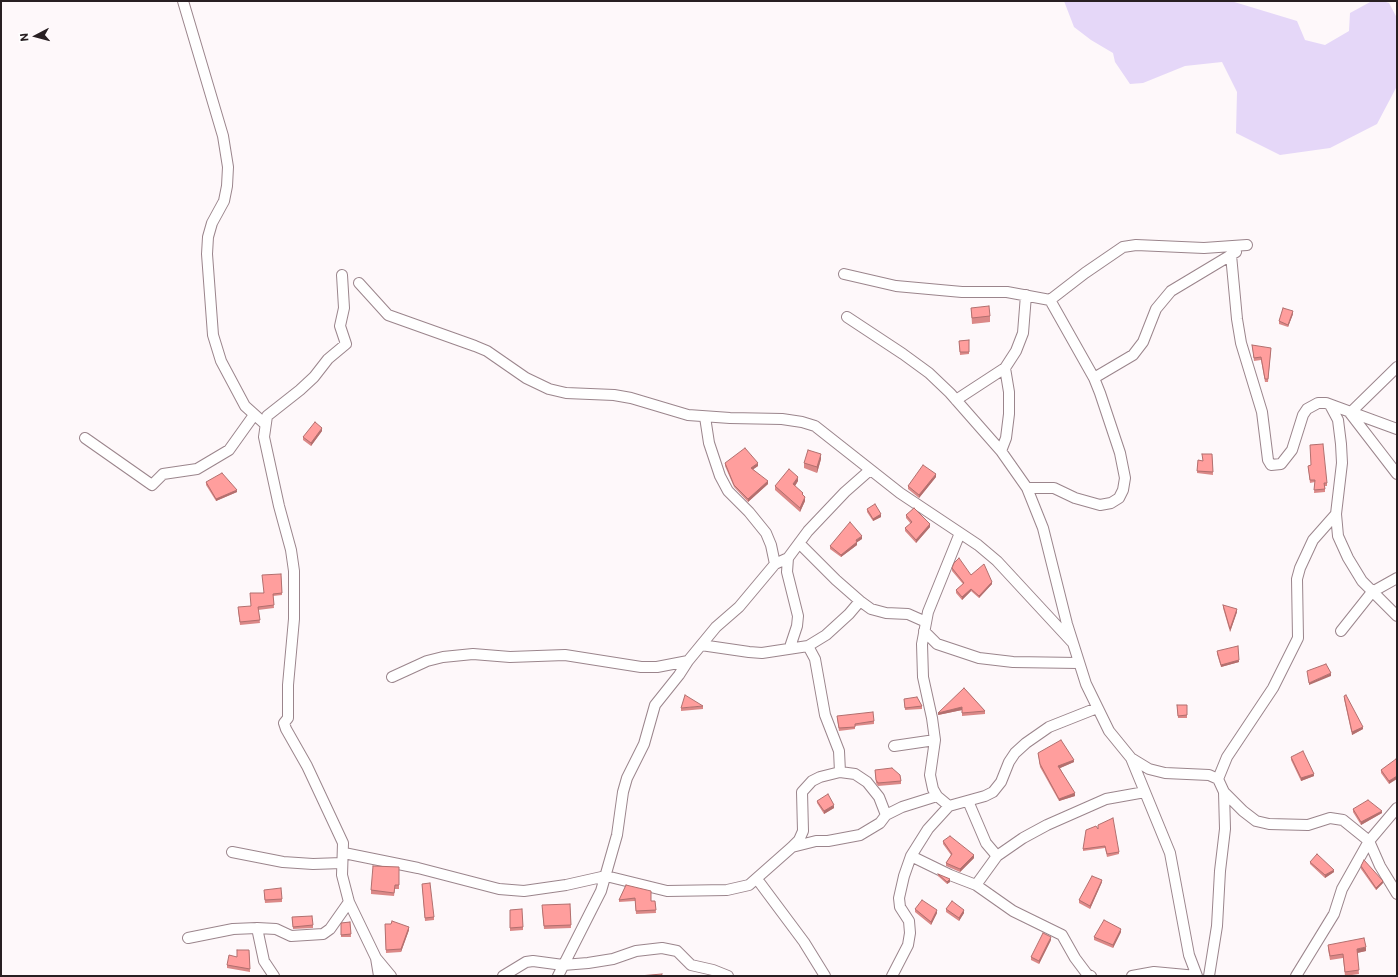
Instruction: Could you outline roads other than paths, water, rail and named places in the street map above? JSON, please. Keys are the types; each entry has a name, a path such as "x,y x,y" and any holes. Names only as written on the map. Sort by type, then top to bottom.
{"street":[{"path":"183,1 223,136 228,167 227,186 224,201 212,223 208,243 208,267 213,335 217,350 227,374 245,406 265,424"},
{"path":"1050,300 1085,273 1123,247 1136,245 1204,248 1247,245 1171,291 1156,309 1143,342 1133,355 1094,378"},
{"path":"1231,255 1237,319 1241,343 1262,412 1268,460 1271,465 1275,466 1281,464 1292,450 1303,415 1307,409 1318,403 1330,405 1397,429"},
{"path":"342,274 344,308 340,326 346,344 328,359 300,390 267,416 264,437 291,550 294,571 294,618 289,678 288,718 284,723 290,740 307,766 341,838 343,883 349,902 376,958 391,976"},
{"path":"844,274 896,286 1026,295 1050,300 1094,378 1116,438 1125,478 1123,490 1119,498 1111,504 1100,505 1075,498 1054,488 1027,488"},
{"path":"359,282 388,315 487,351 526,378 549,389 566,393 631,398 666,410 705,417 782,419 802,422 815,426 900,493 978,545 997,561 1072,642"},
{"path":"956,400 1005,368 1016,351 1023,333 1026,295"},
{"path":"847,317 929,373 956,400 1000,451 1027,488 1043,528 1078,663 1097,708 1109,730 1131,758 1170,853 1183,929 1189,955 1197,976 1154,972 1132,976"},
{"path":"1350,413 1397,366"},
{"path":"1000,451 1006,438 1009,414 1010,392 1005,368"},
{"path":"1330,405 1338,420 1341,444 1342,463 1336,514 1338,536 1348,558 1362,581 1397,616"},
{"path":"1350,413 1397,474"},
{"path":"85,438 152,485 163,474 197,469 229,450 254,414"},
{"path":"705,417 708,443 720,476 728,491 749,512 766,533 771,545 775,564"},
{"path":"558,976 562,965 586,924 606,876 617,835 623,792 627,778 644,744 655,705 700,645 739,607 775,564 788,558 808,531 845,492 870,470"},
{"path":"1218,779 1227,757 1273,688 1298,638 1296,579 1313,540 1336,514"},
{"path":"949,806 937,796 933,789 930,775 935,740 923,677 922,656 925,626 942,573 960,533"},
{"path":"799,543 860,601 879,612 908,614 925,626 937,644 979,658 1013,662 1078,663"},
{"path":"788,558 788,572 798,616 794,639 790,648"},
{"path":"1341,631 1372,592 1397,578"},
{"path":"700,645 762,653 808,646 826,635 849,614 860,601"},
{"path":"808,646 815,659 825,715 839,751 840,772"},
{"path":"392,677 427,661 443,657 473,654 510,657 565,655 641,667 657,667 688,661"},
{"path":"892,976 908,945 910,933 909,921 900,907 898,898 911,856 928,829 949,806 993,792 1001,782 1008,762 1015,753 1037,735 1065,719 1097,708"},
{"path":"894,746 935,740"},
{"path":"1131,758 1149,769 1177,774 1190,773 1209,775 1218,779 1224,792 1256,822 1269,824 1308,825 1330,818 1338,818 1352,826 1369,841 1380,866 1397,894"},
{"path":"232,852 283,862 313,864 343,858 418,868 499,889 524,891 566,885 606,876 667,891 727,890 749,885 799,840 803,831 802,792 812,781 820,777 840,772 855,774 867,782 879,797 886,815"},
{"path":"976,885 997,856 1023,838 1064,816 1106,799 1145,792"},
{"path":"1209,976 1217,926 1220,871 1225,829 1224,792"},
{"path":"792,847 816,841 828,841 860,835 880,823 886,815 902,807 937,796"},
{"path":"968,801 986,843 997,856"},
{"path":"1296,976 1334,914 1342,889 1369,841 1397,808"},
{"path":"911,856 950,875 976,885 1013,911 1062,935 1078,962 1091,976"},
{"path":"757,879 804,942 825,976"},
{"path":"188,938 232,929 257,928 276,929 292,936 322,934 330,929 349,902"},
{"path":"257,928 264,961 274,976"},
{"path":"503,976 526,962 533,961 562,965 601,962 636,952 662,948 677,951 691,965 713,970 728,976"},
{"path":"376,958 378,976"}]}
